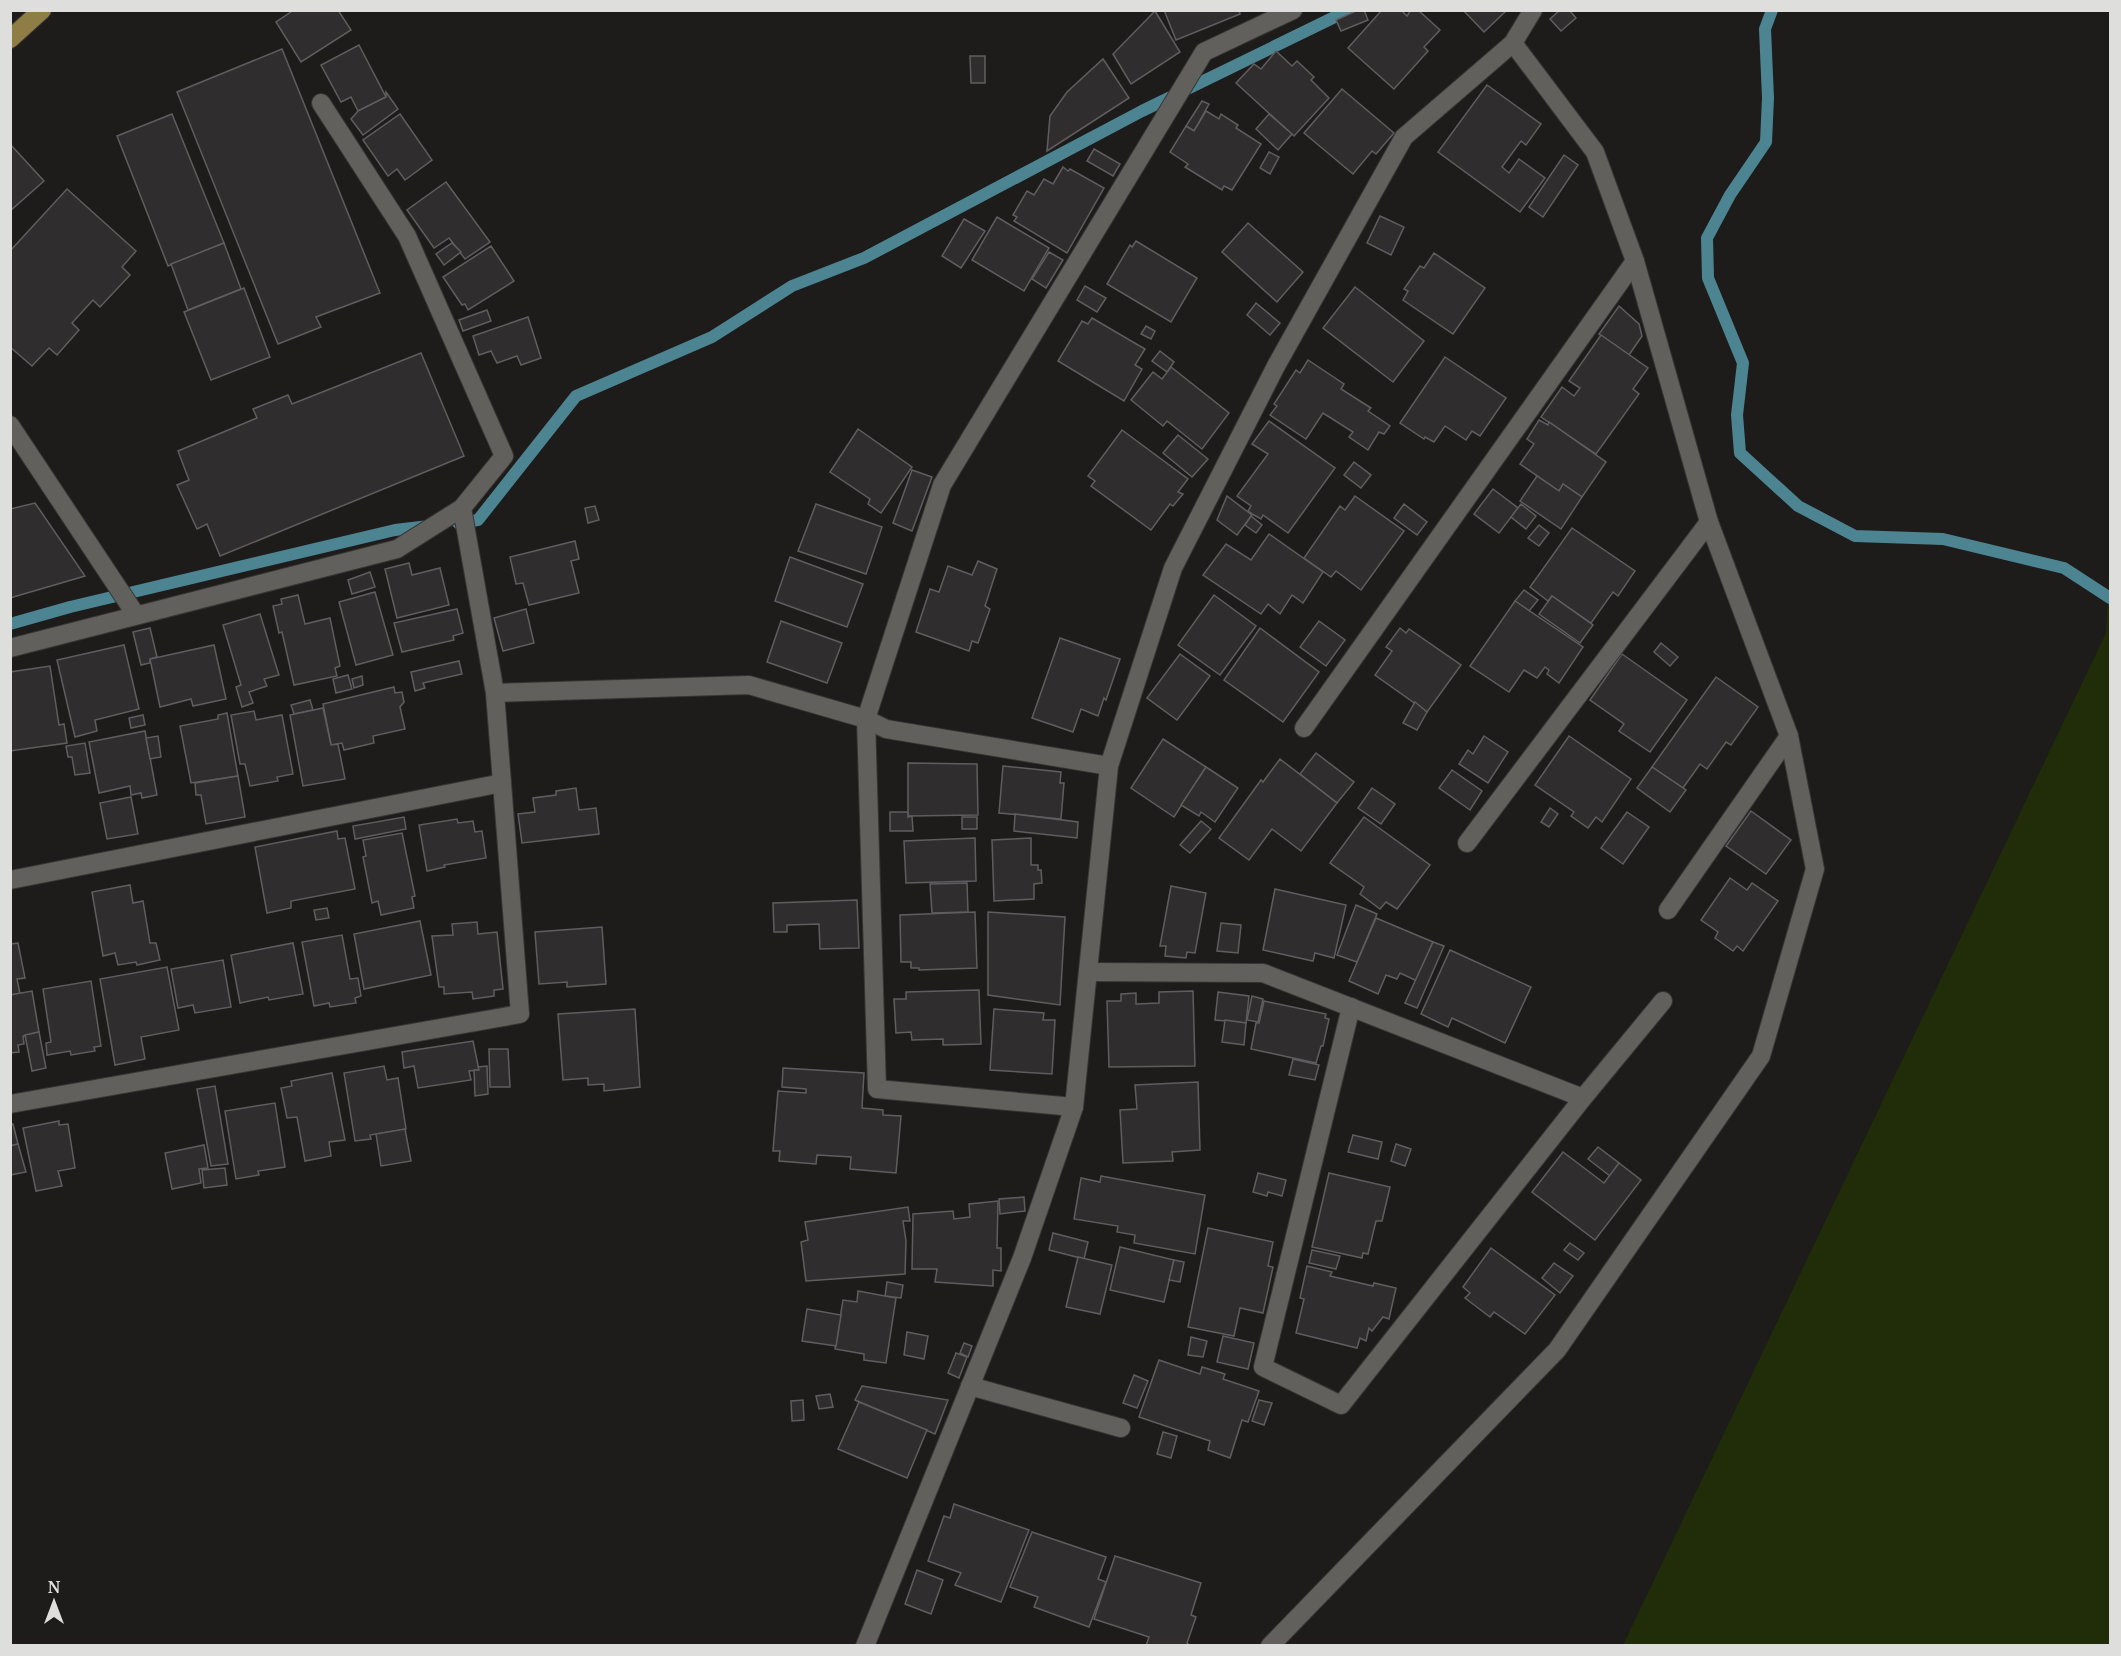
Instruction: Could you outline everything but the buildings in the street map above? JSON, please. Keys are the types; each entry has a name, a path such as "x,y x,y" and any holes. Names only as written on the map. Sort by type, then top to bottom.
{"main road":[{"path":"10,39 42,10"}],"street":[{"path":"1074,1107 878,1089 866,719 942,485 948,475 1204,52 1293,10"},
{"path":"865,1646 1022,1258 1074,1107 1109,766 1173,568 1276,366 1404,137 1513,43 1533,10"},
{"path":"1270,1646 1557,1350 1761,1056 1815,870 1789,736 1709,522 1635,261 1595,152 1513,43"},
{"path":"10,648 397,549 462,508 504,456 407,236 321,103"},
{"path":"1304,728 1635,261"},
{"path":"10,425 136,615"},
{"path":"10,1104 520,1014 495,693 462,508"},
{"path":"1467,843 1709,522"},
{"path":"495,693 749,685 866,719 886,729 1109,766"},
{"path":"1668,910 1789,736"},
{"path":"10,880 502,783"},
{"path":"1088,972 1263,973 1583,1098"},
{"path":"1351,1007 1263,1367 1341,1405 1583,1098 1663,1001"},
{"path":"970,1386 1121,1428"}],"green space":[{"path":"2110,555 2110,1645 1623,1645 2106,633"}],"waterway":[{"path":"458,523 478,520 576,396 712,337 792,286 864,258 1142,111 1349,10"},
{"path":"1772,10 1765,29 1768,98 1766,142 1730,195 1707,238 1708,278 1743,363 1737,415 1740,453 1798,506 1855,536 1943,539 2064,568 2110,598"},
{"path":"10,624 70,607 395,530 429,526"}]}
